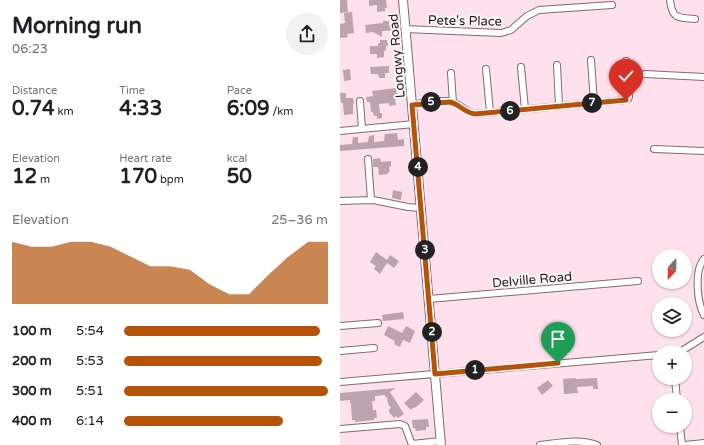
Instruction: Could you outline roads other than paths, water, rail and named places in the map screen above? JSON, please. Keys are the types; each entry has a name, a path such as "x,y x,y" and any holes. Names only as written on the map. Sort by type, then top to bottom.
{"street":[{"name":"Longwy Road","path":"403,0 441,443"},
{"path":"670,0 672,12 676,16 685,19 695,19"},
{"name":"Pete's Place","path":"406,29 501,34 511,30 527,16 539,10 612,4"},
{"path":"591,60 594,103"},
{"path":"412,105 446,101 453,102 470,113 475,114 625,100 629,97 626,61"},
{"path":"556,65 559,106"},
{"path":"521,67 525,109"},
{"path":"486,69 490,112"},
{"path":"451,73 453,102"},
{"path":"645,74 704,77"},
{"path":"360,101 362,129"},
{"path":"340,131 414,124"},
{"path":"654,148 704,151"},
{"path":"368,159 371,200"},
{"path":"340,201 378,200 408,207 421,208"},
{"path":"704,259 701,262 698,279 701,308 704,315"},
{"name":"Delville Road","path":"429,299 638,281"},
{"path":"340,326 378,323"},
{"path":"691,345 704,337"},
{"path":"340,351 374,348"},
{"path":"340,382 652,356"},
{"path":"340,429 403,424 412,444 441,443"},
{"path":"681,433 682,445"},
{"path":"540,445 584,442 597,445"},
{"path":"685,445 704,443"}]}
